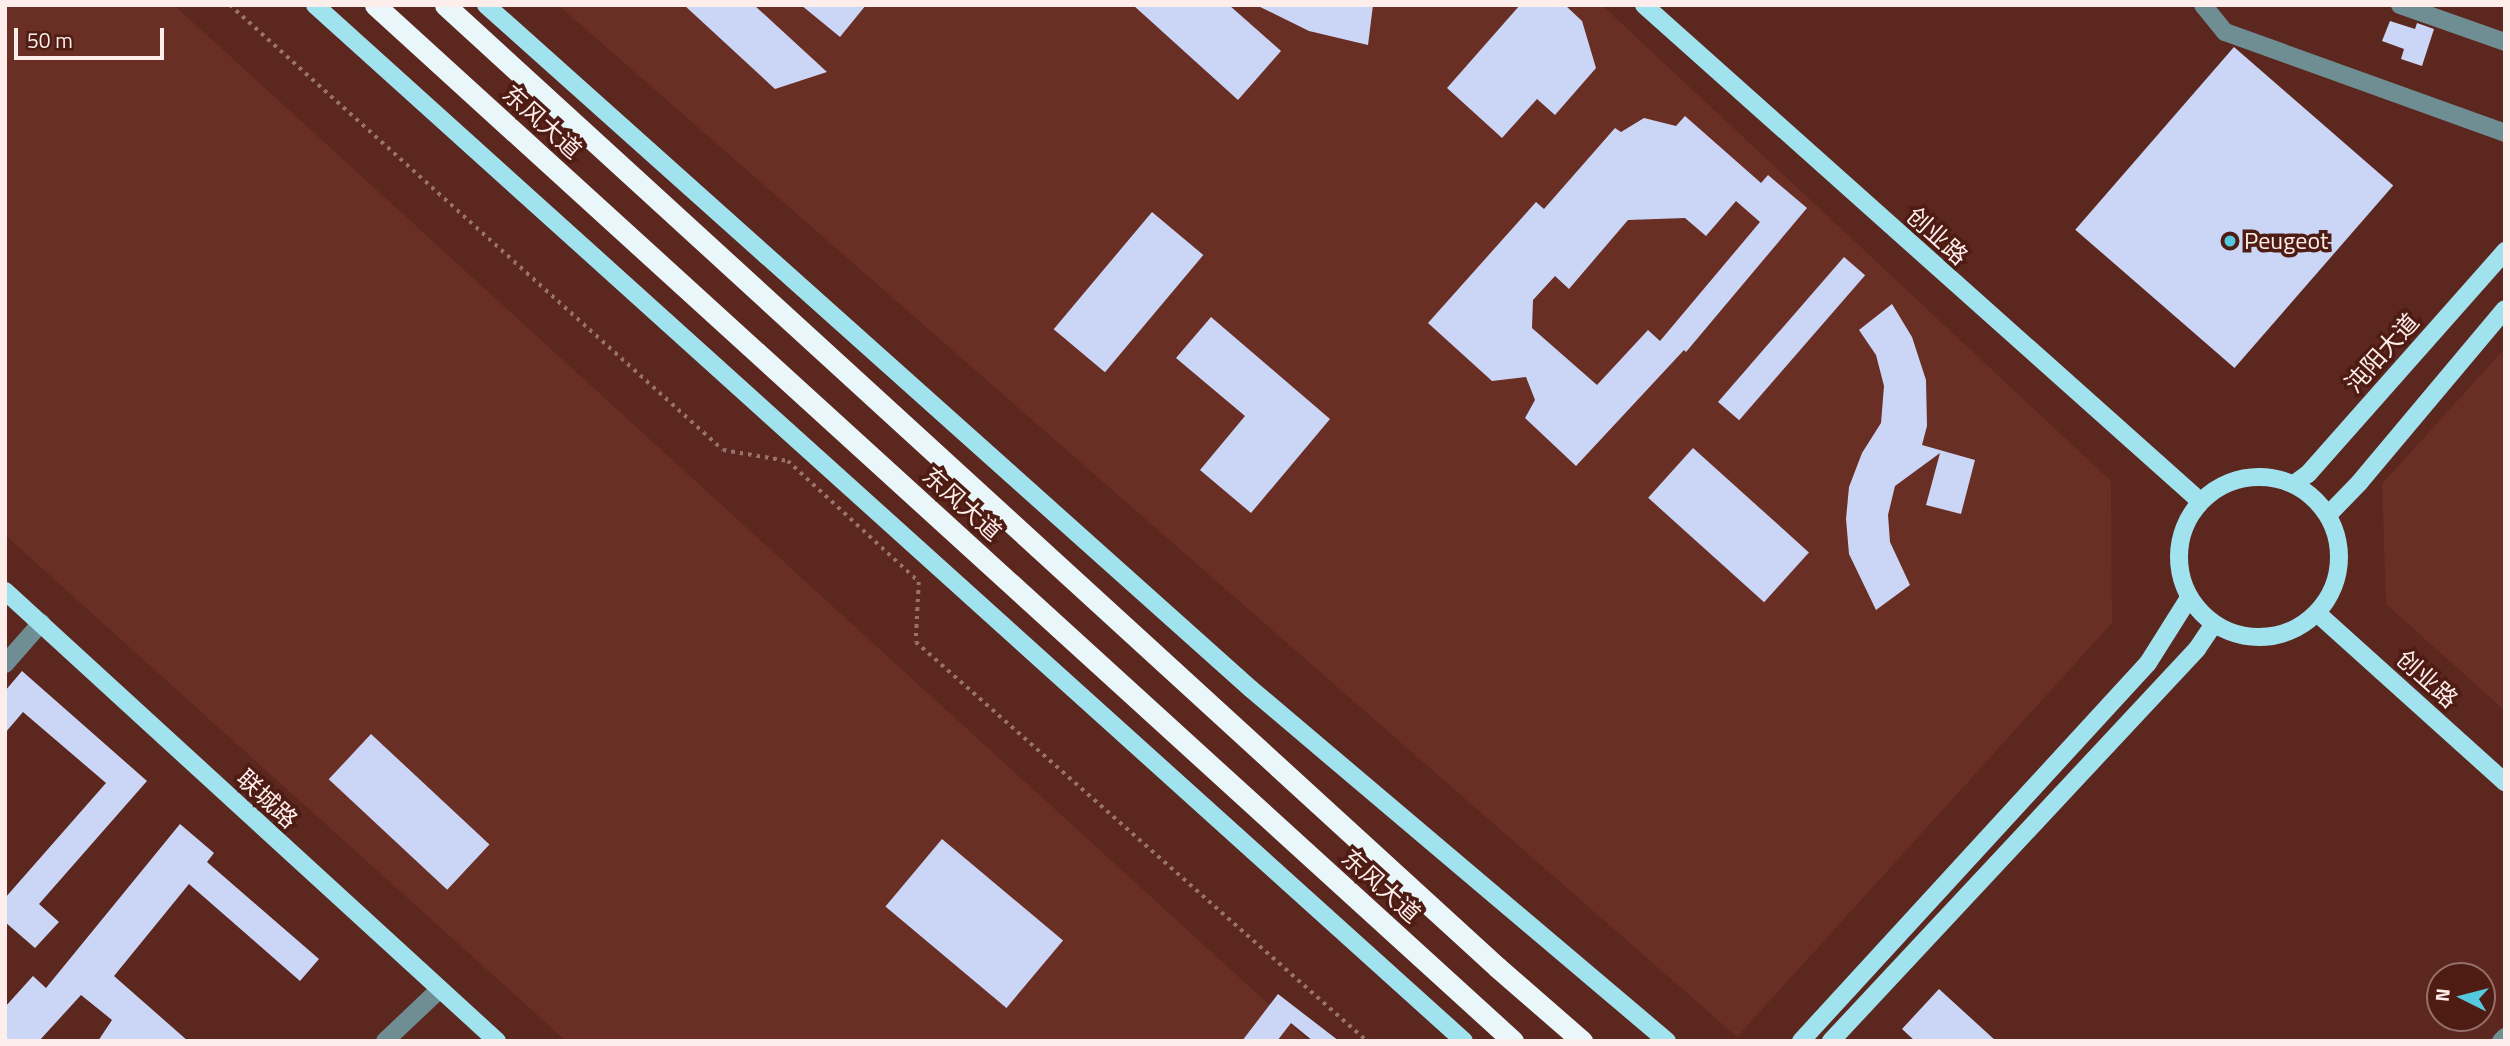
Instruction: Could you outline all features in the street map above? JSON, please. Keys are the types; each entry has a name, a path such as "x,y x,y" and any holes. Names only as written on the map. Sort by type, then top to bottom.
{"highway":[{"name":"东风大道","path":"375,5 1513,1041"},
{"name":"东风大道","path":"445,5 1476,949 1581,1041"}],"main road":[{"path":"314,5 1464,1041"},
{"path":"486,5 1251,689 1667,1041"},
{"name":"创业路","path":"1643,5 2200,501"},
{"name":"沌阳大道","path":"2294,484 2308,474 2505,251"},
{"path":"2328,515 2359,483 2505,309"},
{"path":"2270,476 2294,484 2313,497 2328,515 2337,539 2339,566 2332,591 2316,613 2294,629 2267,637 2239,635 2214,624 2189,598 2180,574 2179,548 2185,523 2200,501 2220,486 2244,477 2270,476"},
{"name":"联城路","path":"5,591 497,1041"},
{"path":"1801,1041 2148,663 2189,598"},
{"name":"创业路","path":"2316,613 2505,782"},
{"path":"1831,1041 2197,649 2214,624"}],"street":[{"path":"2203,5 2225,32 2505,133"},
{"path":"2400,5 2505,42"},
{"path":"5,664 41,623"},
{"path":"386,1041 439,990"},
{"path":"402,1041 439,990"},
{"path":"2501,1041 2505,1037"}],"path":[{"path":"230,5 723,450 788,461 919,582 916,642 1367,1041"}],"shaded area":[{"path":"5,5 174,5 1309,1041 566,1041 5,535"},
{"path":"558,5 1602,5 2111,481 2112,623 1737,1037"},
{"path":"2505,348 2505,711 2386,604 2382,484"}],"building":[{"path":"684,5 754,5 827,72 775,89"},
{"path":"801,5 866,5 840,37"},
{"path":"1133,5 1229,5 1281,51 1238,100"},
{"path":"1256,5 1373,5 1368,45 1309,31"},
{"path":"1520,5 1565,5 1582,21 1596,68 1555,115 1537,99 1502,138 1447,88"},
{"path":"2390,21 2415,29 2417,23 2434,29 2422,66 2401,59 2404,49 2382,41"},
{"path":"2234,47 2393,185 2234,368 2075,230"},
{"path":"1685,116 1761,183 1768,175 1807,208 1686,352 1684,350 1576,466 1525,418 1535,400 1526,377 1492,381 1428,323 1536,202 1544,209 1615,128 1621,132 1644,118 1676,126","holes":["1736,201 1760,222 1660,341 1648,330 1597,385 1532,328 1533,300 1555,276 1569,289 1628,220 1685,218 1706,236"]},
{"path":"1152,212 1203,255 1105,372 1054,329"},
{"path":"1844,257 1865,275 1739,420 1718,402"},
{"path":"1892,304 1912,337 1926,380 1927,426 1922,445 1975,460 1961,514 1926,505 1940,453 1895,486 1888,515 1890,542 1910,585 1876,610 1849,554 1846,519 1849,487 1862,453 1881,423 1884,386 1876,355 1859,330"},
{"path":"1211,317 1330,419 1251,513 1200,470 1245,416 1176,358"},
{"path":"1693,448 1809,552 1764,602 1648,498"},
{"path":"22,671 147,781 39,904 59,922 35,948 5,922 5,898 106,783 23,712 5,733 5,691"},
{"path":"371,734 489,844 447,890 329,779"},
{"path":"180,824 214,853 207,862 319,959 300,981 189,884 114,976 188,1041 98,1041 112,1020 81,995 39,1041 5,1041 5,1007 33,976 46,988"},
{"path":"942,839 1063,941 1006,1008 885,906"},
{"path":"1939,989 1996,1041 1915,1041 1902,1029"},
{"path":"1278,994 1339,1041 1313,1041 1291,1023 1277,1041 1242,1041"}],"place":[{"name":"Peugeot","path":"2230,241"}]}
